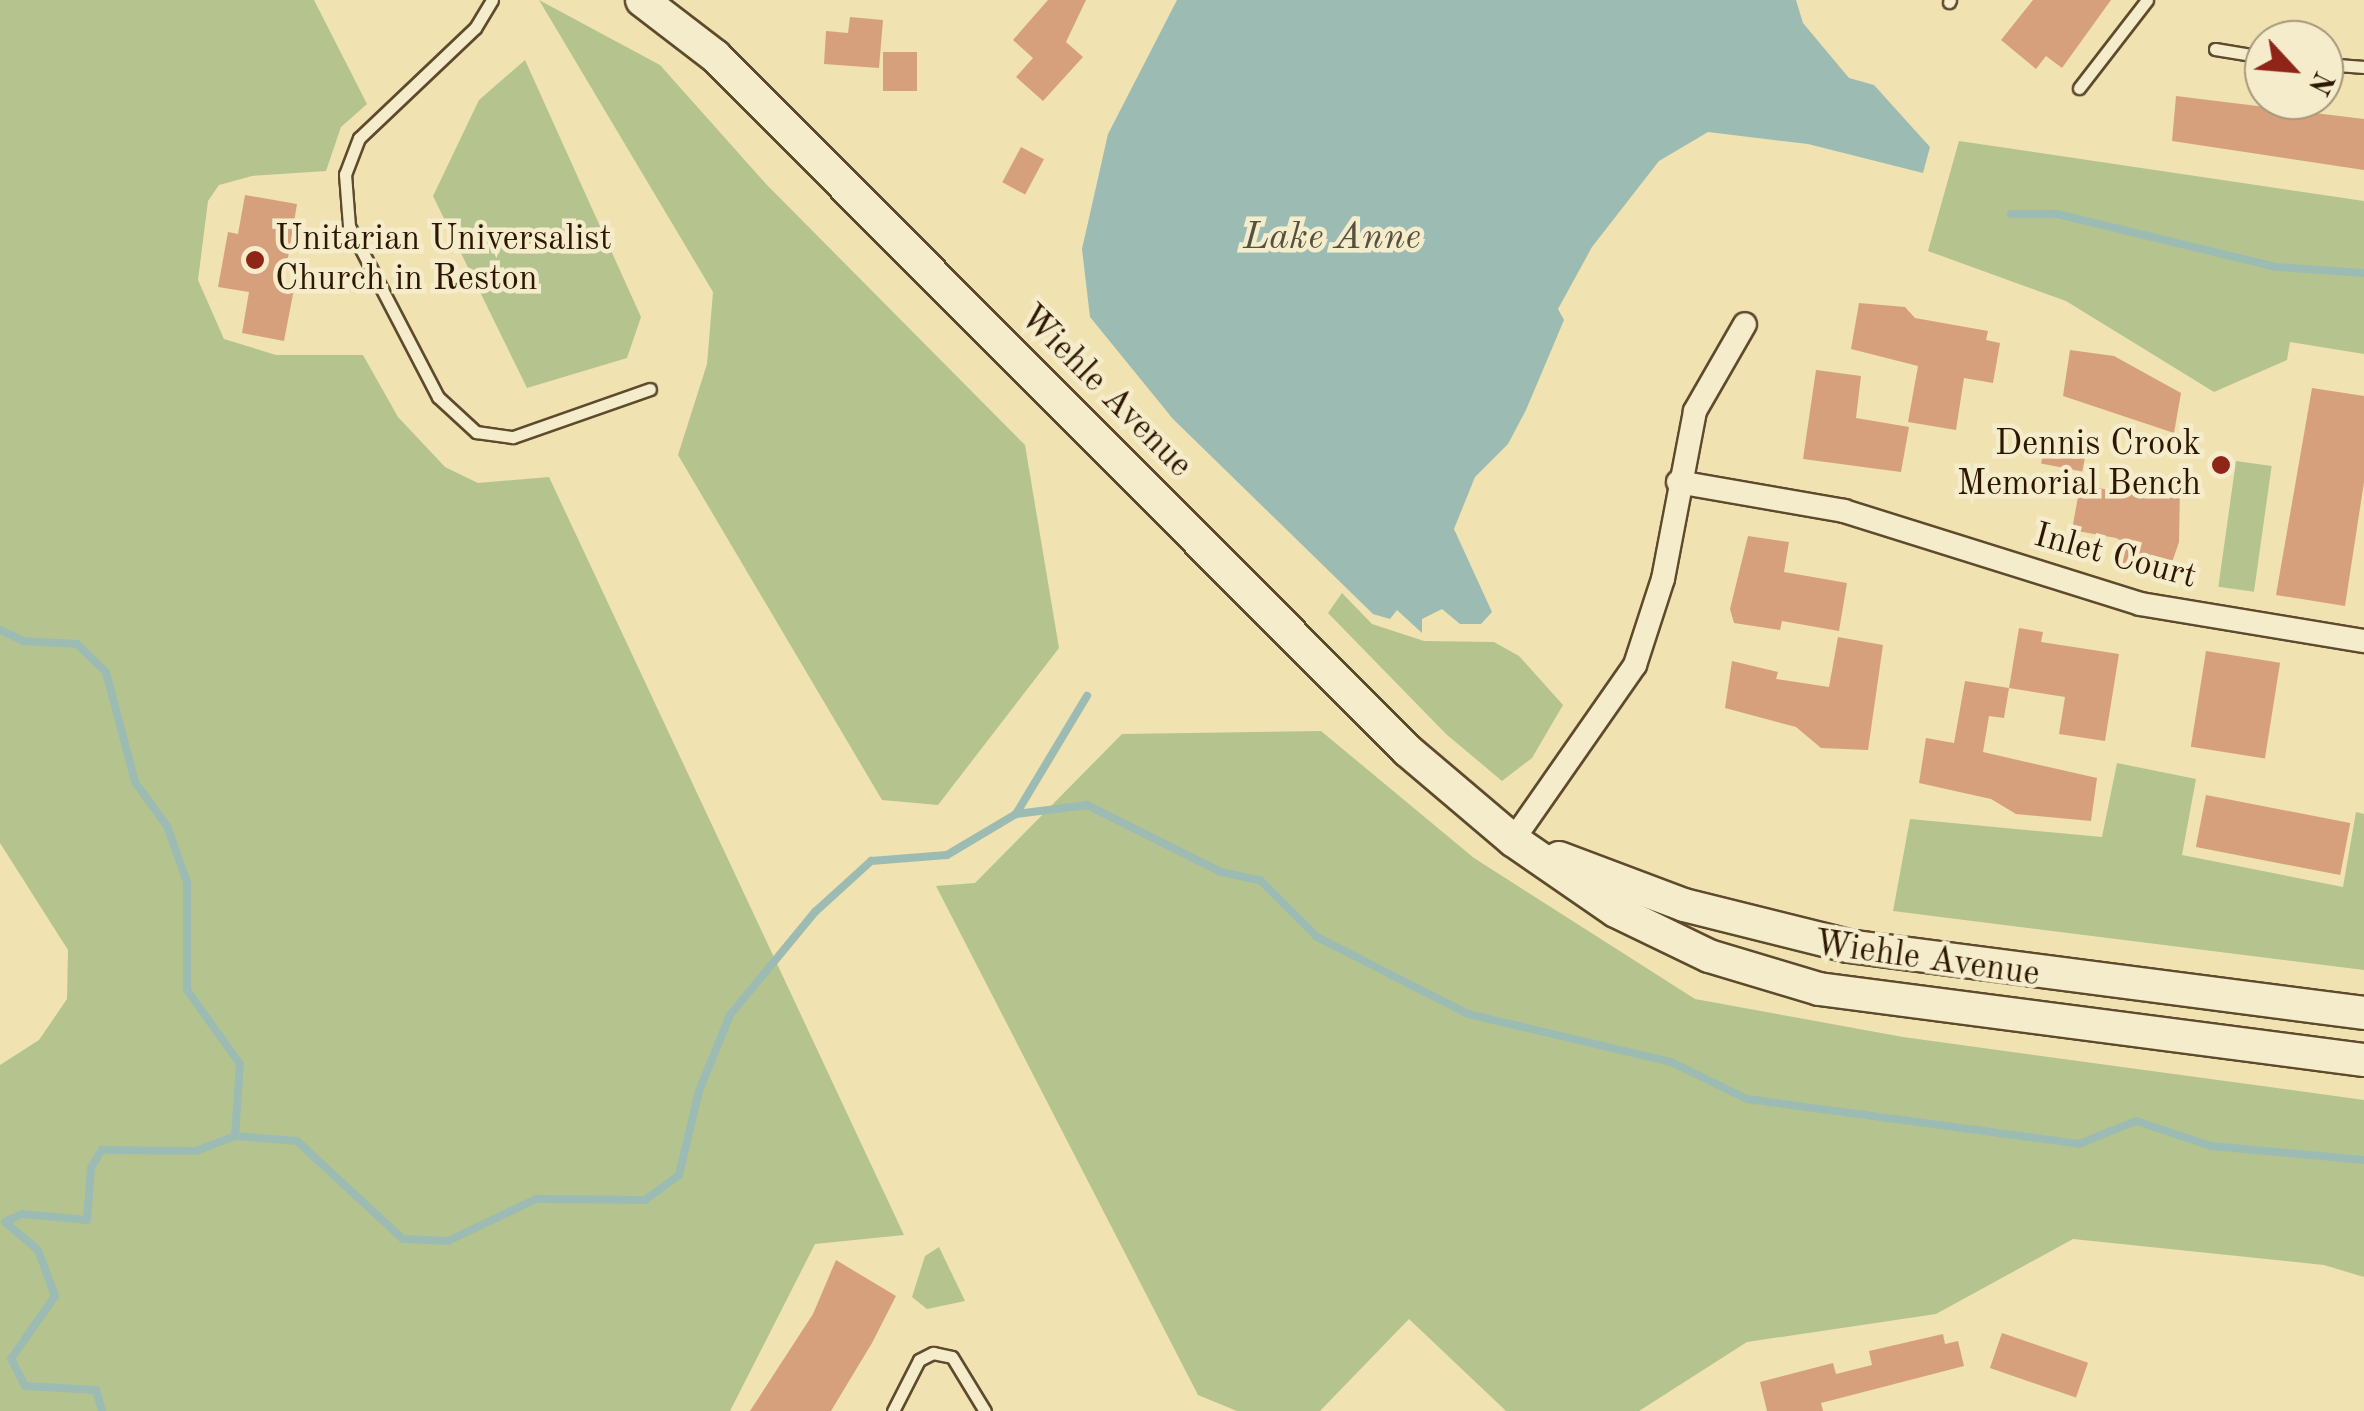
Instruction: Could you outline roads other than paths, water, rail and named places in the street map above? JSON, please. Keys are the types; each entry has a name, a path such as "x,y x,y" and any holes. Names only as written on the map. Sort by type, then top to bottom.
{"main road":[{"name":"Wiehle Avenue","path":"642,0 715,56 1324,670 1513,840 1645,927 1776,979 2364,1060"},
{"name":"Wiehle Avenue","path":"1513,840 1684,905 1800,937 2364,1013"}],"street":[{"path":"1513,840 1635,664 1663,580 1678,482 1700,397 1746,324"},
{"name":"Inlet Court","path":"1678,482 1844,510 2140,604 2364,641"}],"lane":[{"path":"492,0 476,28 358,138 345,174 349,226 438,397 476,432 513,437 650,388"},
{"path":"2079,88 2147,0"},
{"path":"2215,50 2244,54"},
{"path":"893,1411 919,1360 933,1354 952,1357 985,1411"}],"water":[{"name":"Lake Anne","path":"1177,0 1796,0 1803,23 1849,78 1874,85 1930,147 1923,173 1808,144 1708,132 1659,161 1592,247 1558,309 1564,320 1526,410 1508,444 1475,477 1454,529 1492,612 1481,624 1460,624 1442,609 1422,619 1422,633 1397,610 1390,619 1373,614 1173,419 1090,317 1082,249 1108,134"}],"waterway":[{"path":"2011,214 2057,214 2276,267 2364,273"},
{"path":"0,630 24,641 77,644 106,672 135,782 167,826 187,882 187,990 240,1064 235,1136"},
{"path":"102,1411 96,1390 25,1386 11,1359 55,1296 38,1250 5,1222 22,1214 87,1220 91,1168 102,1150 196,1151 235,1136 297,1141 403,1239 448,1241 536,1199 645,1200 679,1175 699,1091 730,1015 815,912 871,861 947,855 1016,814 1087,696"},
{"path":"1016,814 1087,805 1221,872 1260,880 1317,937 1468,1014 1671,1062 1747,1099 2079,1144 2136,1121 2211,1146 2364,1160"}],"place":[{"name":"Unitarian Universalist Church in Reston","path":"255,260"},
{"name":"Dennis Crook Memorial Bench","path":"2221,465"}]}
